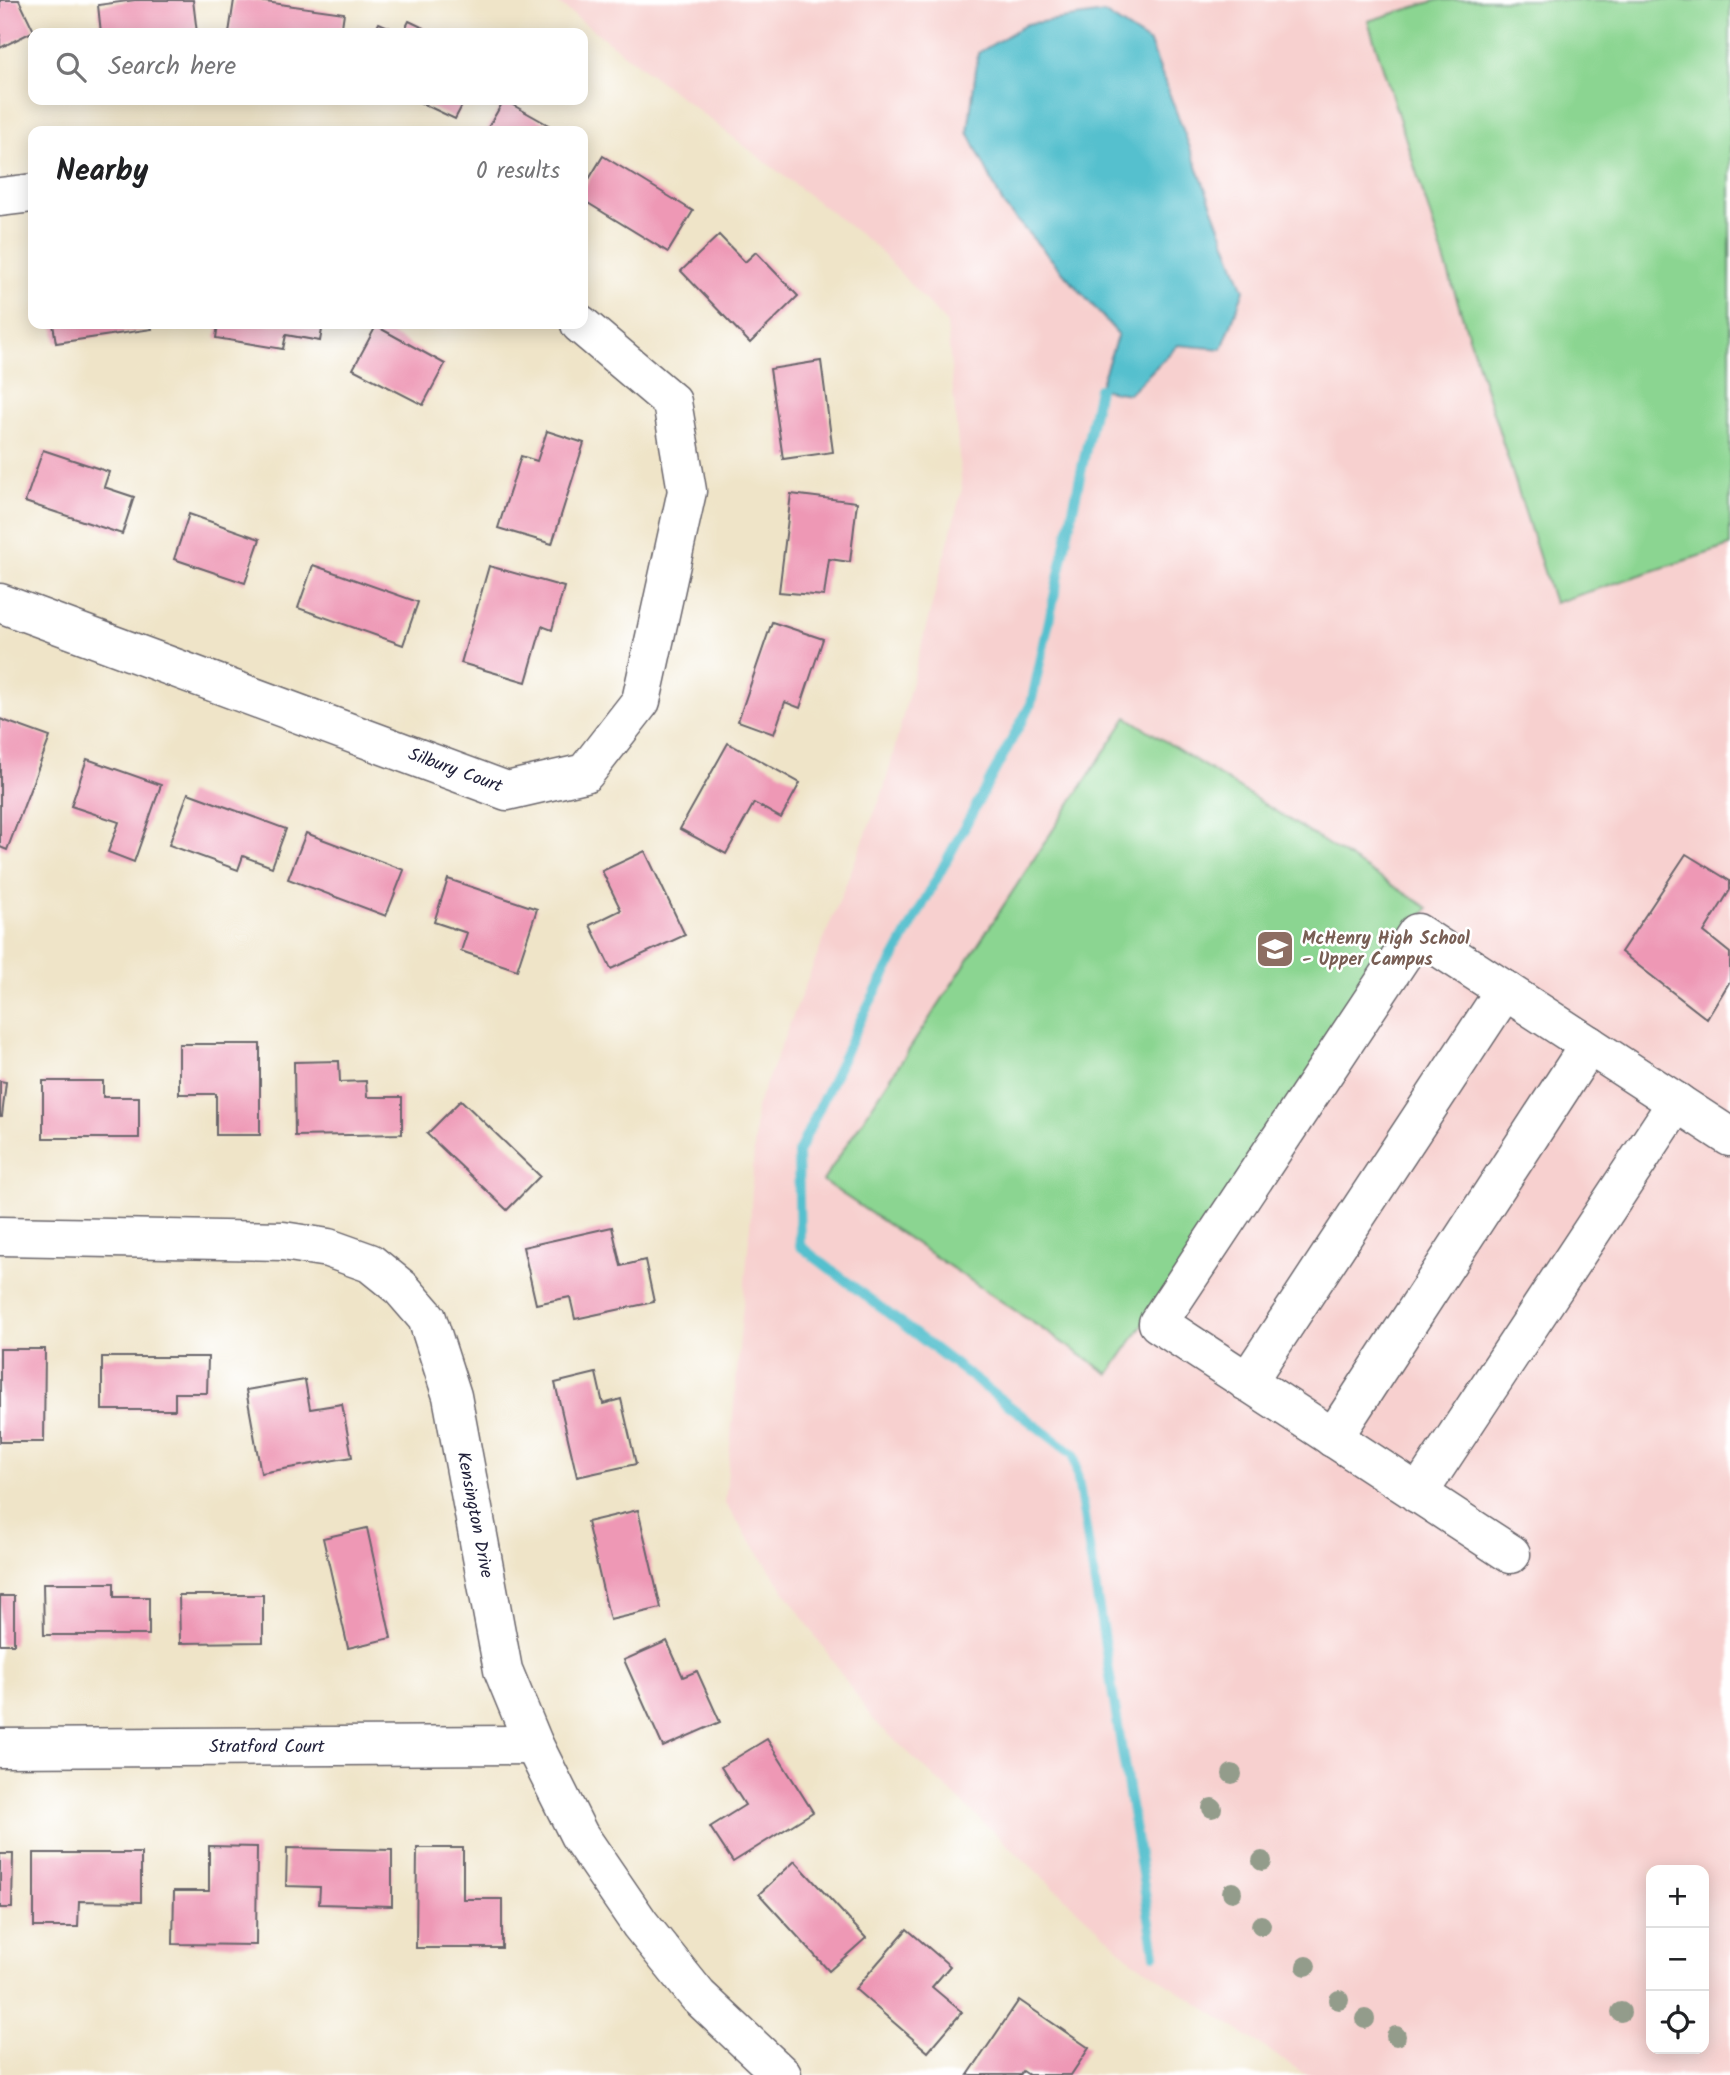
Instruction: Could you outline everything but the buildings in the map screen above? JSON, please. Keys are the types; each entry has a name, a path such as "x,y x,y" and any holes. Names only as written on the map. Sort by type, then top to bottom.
{"street":[{"path":"0,197 28,194"},
{"name":"Silbury Court","path":"0,603 508,791 585,774 641,701 687,491 672,402 586,329"},
{"path":"1511,1554 1158,1324 1417,933 1730,1137"},
{"path":"1247,1382 1505,990"},
{"path":"1333,1438 1589,1045"},
{"path":"1418,1494 1677,1102"},
{"name":"Kensington Drive","path":"0,1236 294,1243 328,1248 370,1264 401,1288 427,1318 452,1396 503,1670 534,1745 579,1835 640,1924 698,1996 782,2075"},
{"name":"Stratford Court","path":"0,1748 534,1745"}],"shaded area":[{"name":"McHenry High School - Upper Campus","path":"554,0 1730,0 1730,2075 1306,2075 1132,1960 873,1720 725,1504 750,1227 756,1108 884,789 962,489 947,324 875,246"}],"green space":[{"path":"1438,0 1730,0 1730,546 1554,603 1368,21"},
{"path":"1127,717 1428,908 1109,1374 823,1181"}],"water":[{"path":"1104,13 1150,43 1244,290 1222,349 1178,345 1129,394 1099,389 1118,334 1004,206 968,132 978,53 1027,24"}],"waterway":[{"path":"1099,389 1031,704 862,1017 798,1153 800,1246 1074,1455 1155,1954"}],"place":[{"name":"McHenry High School - Upper Campus","path":"1275,949"}]}
